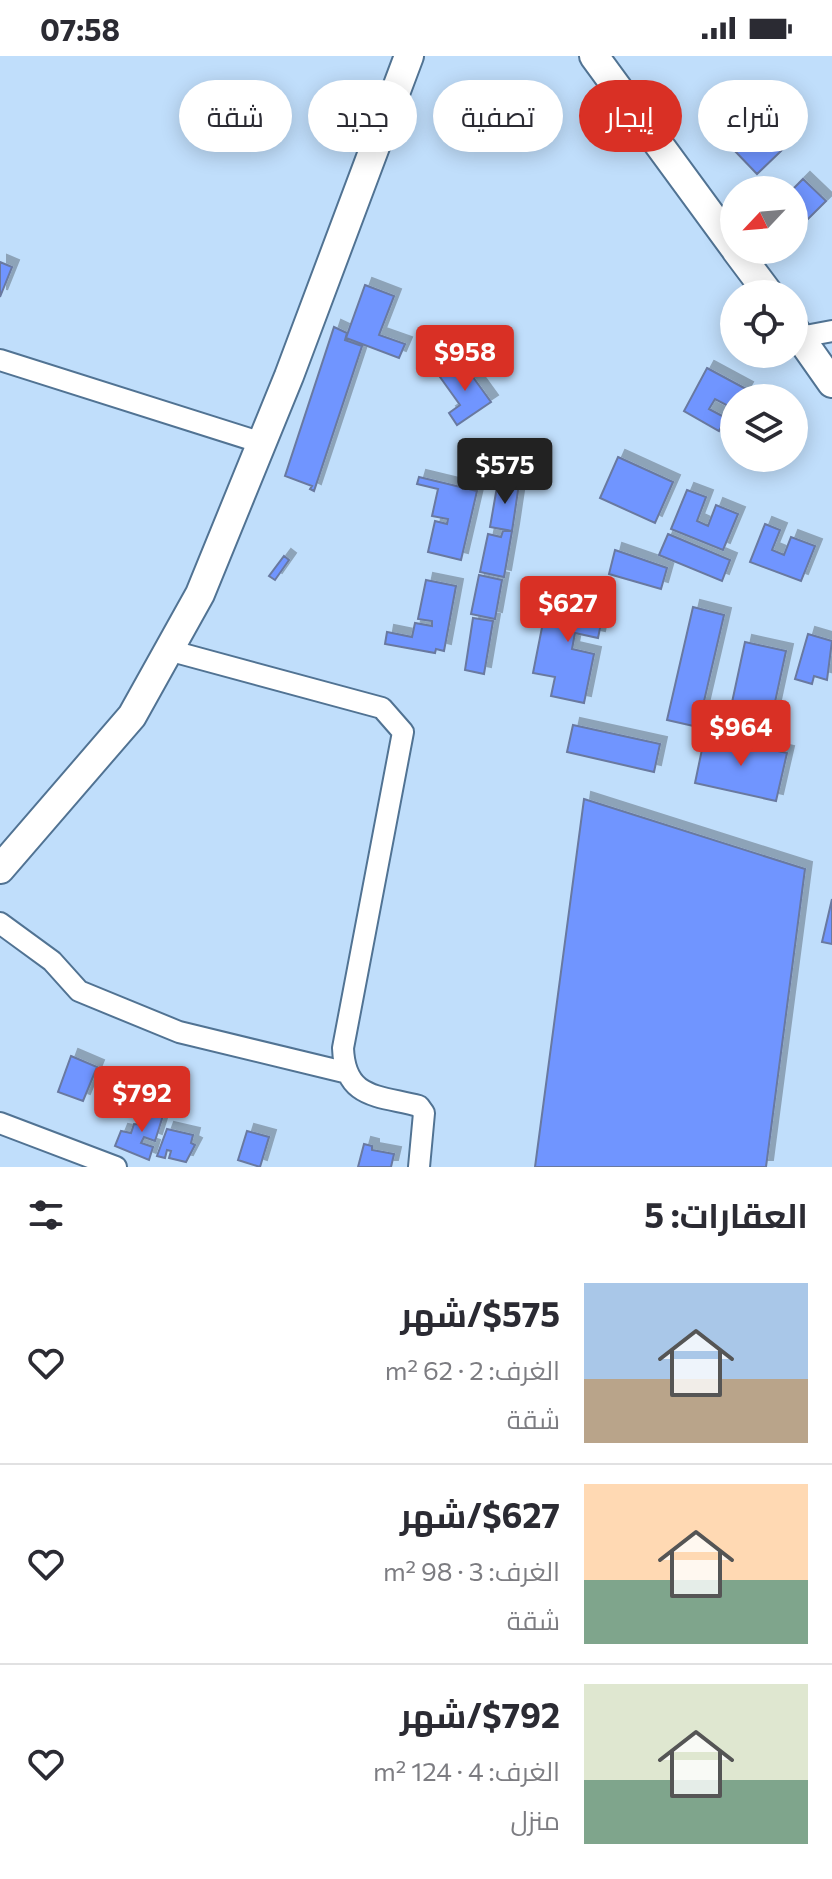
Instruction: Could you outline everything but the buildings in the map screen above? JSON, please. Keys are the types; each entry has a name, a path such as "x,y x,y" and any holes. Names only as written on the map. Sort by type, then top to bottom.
{"street":[{"path":"0,869 132,716 200,594 262,443 409,56"},
{"path":"594,56 720,228"},
{"path":"808,332 832,331"},
{"path":"808,349 832,383"},
{"path":"0,360 262,443"},
{"path":"168,650 382,708 403,732 343,1048 344,1072 354,1086 419,1106 424,1113 419,1167"},
{"path":"0,923 52,961 79,991 179,1032 344,1072"},
{"path":"0,1123 116,1167"}]}
